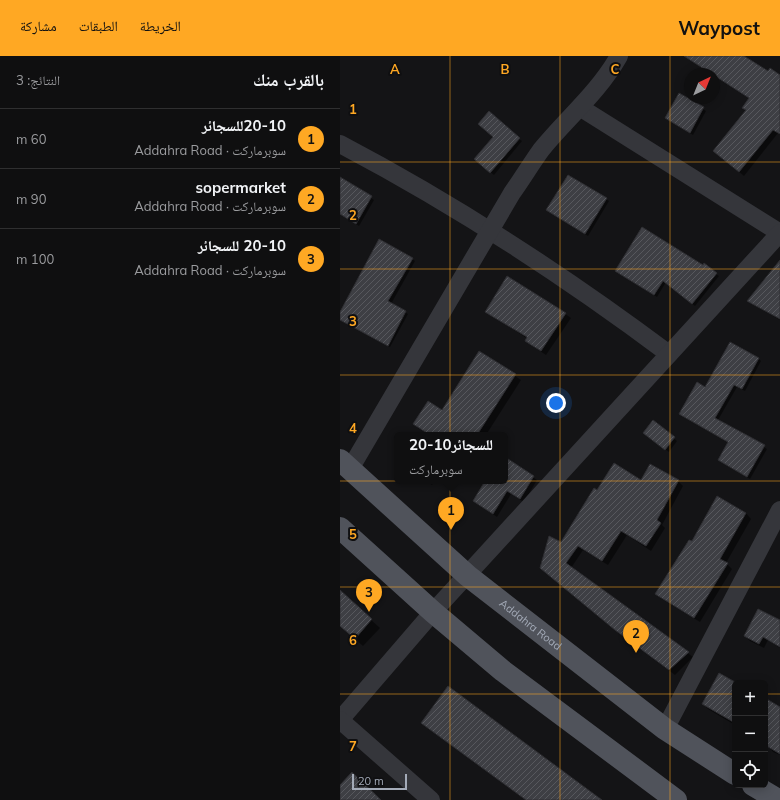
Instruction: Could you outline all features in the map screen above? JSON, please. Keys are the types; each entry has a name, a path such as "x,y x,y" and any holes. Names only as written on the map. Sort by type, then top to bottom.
{"main road":[{"name":"Addahra Road","path":"345,464 468,576 665,729 732,772"},
{"path":"340,528 433,612 503,670 676,800"},
{"path":"758,788 778,800"}],"street":[{"path":"345,464 512,193 542,150 581,108 609,74 619,56"},
{"path":"431,800 340,720 433,612 468,576 780,233 581,108"},
{"path":"340,144 491,229 557,273 669,354"},
{"path":"665,729 780,510"}],"building":[{"path":"684,56 744,56 768,71 770,68 780,75 780,134 773,130 739,172 713,151 746,110 742,108 749,98 720,79 720,68 703,68"},
{"path":"679,93 684,96 684,104 699,104 704,107 690,133 665,118"},
{"path":"489,111 520,138 490,173 474,159 493,137 478,124"},
{"path":"568,175 607,198 585,234 546,210"},
{"path":"340,177 372,196 356,224 340,214"},
{"path":"642,227 703,265 704,263 717,273 692,304 663,281 654,295 615,271"},
{"path":"379,239 413,258 388,301 406,311 388,346 340,320 340,312"},
{"path":"780,260 780,319 747,301"},
{"path":"507,276 566,313 541,351 525,341 527,337 485,312"},
{"path":"730,342 759,358 742,389 734,385 715,418 765,445 747,477 718,460 728,442 679,414 697,382 705,387"},
{"path":"479,351 516,374 479,432 425,432 413,424 428,401 442,410"},
{"path":"653,420 675,437 665,450 643,433"},
{"path":"508,459 534,476 520,499 507,491 493,514 473,501 483,484 508,484"},
{"path":"614,463 641,480 650,464 679,480 657,520 661,523 646,546 621,531 602,561 578,546 566,563 689,652 669,670 615,630 540,568 549,536 561,542 594,488 597,490"},
{"path":"717,496 746,513 720,559 728,563 694,618 655,594 689,540 692,541"},
{"path":"340,590 372,619 355,639 340,626"},
{"path":"758,609 780,620 780,647 763,637 759,644 744,636"},
{"path":"719,673 732,680 732,721 702,704"},
{"path":"448,686 602,800 526,800 421,723"},
{"path":"768,700 780,707 780,754 768,747"},
{"path":"352,772 381,800 340,800 340,785"}],"place":[{"name":"20-10للسجائر","path":"451,530"},
{"name":"20-10 للسجائر","path":"369,612"},
{"name":"sopermarket","path":"636,653"}]}
